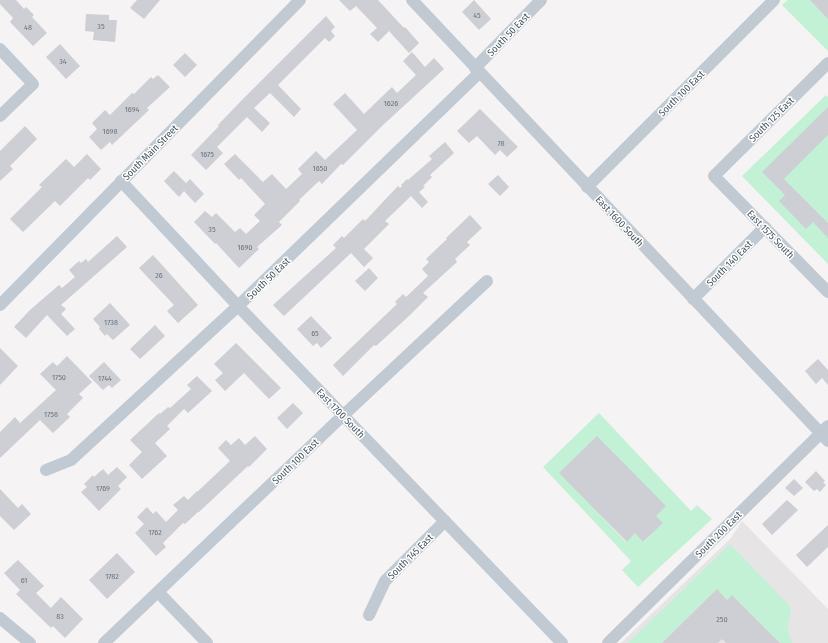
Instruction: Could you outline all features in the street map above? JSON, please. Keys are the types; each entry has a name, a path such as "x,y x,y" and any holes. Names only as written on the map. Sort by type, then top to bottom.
{"street":[{"name":"South Main Street","path":"0,305 300,0"},
{"name":"East 1600 South","path":"412,0 693,299 825,434"},
{"name":"South 50 East","path":"46,470 71,460 238,306 477,70 541,0"},
{"name":"South 100 East","path":"587,187 774,0"},
{"path":"0,49 33,84 0,116"},
{"name":"South 125 East","path":"714,176 828,63"},
{"name":"East 1575 South","path":"714,176 828,292"},
{"name":"East 1700 South","path":"121,181 238,306 562,643"},
{"name":"South 140 East","path":"693,299 765,227"},
{"name":"South 100 East","path":"104,643 486,281"},
{"name":"South 200 East","path":"608,643 825,434"},
{"name":"South 145 East","path":"369,615 385,581 445,521"},
{"path":"158,592 207,643"},
{"path":"0,618 30,643"}],"shaded area":[{"path":"742,521 828,609 828,643 621,643 731,538"}],"green space":[{"path":"788,0 828,0 828,51 782,5"},
{"path":"826,95 828,97 828,264 742,176"},
{"path":"599,413 691,511 697,505 712,519 638,587 622,570 631,561 543,467","holes":["560,473 662,523 644,542 635,533 626,542"]},
{"path":"730,544 789,605 791,613 787,627 792,643 780,643 733,595 727,600 717,589 662,643 628,643"}],"building":[{"path":"0,0 16,0 24,9 26,7 34,15 32,17 47,33 33,46 10,22 13,18 0,4"},
{"path":"137,0 160,0 144,19 130,8"},
{"path":"339,0 378,0 419,43 409,53 389,31 378,42 370,34 377,28 356,6 350,11"},
{"path":"474,0 491,19 479,30 462,12"},
{"path":"810,0 828,0 828,19"},
{"path":"86,14 109,15 109,20 117,20 115,42 93,40 94,32 85,31"},
{"path":"326,16 335,27 331,31 335,36 329,42 325,38 278,85 301,109 294,117 270,93 254,108 270,123 262,132 247,117 217,147 223,153 206,170 191,155 240,102"},
{"path":"60,44 80,66 66,79 46,57"},
{"path":"412,52 425,67 434,58 444,69 382,126 343,165 341,164 322,184 319,181 299,200 300,201 279,222 282,225 257,247 259,249 239,268 194,222 205,211 212,217 216,213 235,232 240,228 246,234 260,221 254,215 265,204 241,178 239,180 224,164 235,154 263,182 272,174 286,189 302,174 298,169 316,151 325,160 357,130 333,104 345,93 364,114 392,87 397,93 416,75 403,61"},
{"path":"185,53 197,65 185,77 173,65"},
{"path":"158,75 170,87 147,108 149,110 112,145 110,142 101,150 89,137 97,129 92,123 105,110 110,115 151,77 153,79"},
{"path":"828,107 828,135 784,179 828,223 828,238 813,222 806,229 779,201 785,195 762,172"},
{"path":"480,109 518,147 507,157 500,150 495,155 477,136 469,143 457,131"},
{"path":"25,126 37,139 10,166 13,169 0,181 0,151"},
{"path":"445,142 454,153 430,175 432,177 423,186 425,187 419,192 428,202 422,208 411,196 385,221 389,224 364,249 373,258 364,267 351,253 284,316 273,305 336,248 333,245 342,236 344,238 363,219 365,221 398,186 400,188 407,179 408,180 432,159 429,156"},
{"path":"87,154 101,169 90,180 88,178 60,206 55,201 23,232 10,219 42,187 39,185 66,159 74,167"},
{"path":"174,171 186,183 190,179 204,194 195,203 184,191 179,197 164,181"},
{"path":"498,175 509,187 500,196 488,184"},
{"path":"470,215 482,228 467,242 470,245 455,259 457,262 423,293 428,297 409,316 376,346 374,345 343,376 333,365 397,304 395,302 403,294 406,297 428,276 422,269 429,262 426,259"},
{"path":"117,236 127,247 61,305 66,309 61,314 75,329 67,336 47,315 26,338 14,327 30,310 59,285 62,288 75,277 69,270 79,261 81,263 86,259 88,262"},
{"path":"153,255 198,305 178,323 167,311 174,305 139,268"},
{"path":"369,268 378,278 365,291 355,281"},
{"path":"110,303 130,325 113,340 107,334 105,336 93,319"},
{"path":"311,316 332,338 321,348 317,343 313,346 297,329"},
{"path":"155,325 165,336 140,359 130,349"},
{"path":"236,343 281,388 269,399 244,373 225,391 215,380 223,373 214,364"},
{"path":"0,348 18,366 0,385"},
{"path":"67,356 92,382 79,394 83,398 67,414 70,417 53,433 40,420 0,458 0,432 15,417 20,423 56,390 40,374 53,362 57,366"},
{"path":"818,359 828,370 828,385 822,378 816,384 805,371"},
{"path":"104,362 121,380 112,388 109,385 103,390 89,376"},
{"path":"197,376 212,391 188,413 184,409 167,426 170,429 155,443 167,456 142,479 129,465 142,452 130,440 159,413 160,414 168,407 170,408 191,389 187,385"},
{"path":"293,403 303,413 287,429 277,418"},
{"path":"255,436 267,449 199,512 185,524 183,523 163,543 166,547 156,556 135,533 144,524 137,517 147,507 153,514 156,511 166,522 178,510 173,505 184,496 188,500 230,461 218,448 226,440 231,445 239,438 245,445"},
{"path":"597,436 666,506 656,516 663,523 643,542 635,533 627,542 559,473"},
{"path":"117,467 127,477 118,486 121,489 99,511 81,492 87,487 84,484 93,475 94,477 103,469 108,475"},
{"path":"816,471 825,481 823,482 826,485 820,492 817,489 814,491 805,482"},
{"path":"794,479 803,488 794,496 785,488"},
{"path":"0,489 18,508 22,504 31,514 14,530 0,516"},
{"path":"787,500 798,510 772,535 762,524"},
{"path":"828,525 828,547 807,567 796,555"},
{"path":"117,553 135,572 107,599 89,580"},
{"path":"18,560 44,586 36,593 51,608 61,597 83,619 65,638 53,626 51,628 16,594 20,590 4,573"},
{"path":"717,589 727,600 732,595 780,643 726,643 722,639 718,643 662,643"}]}
